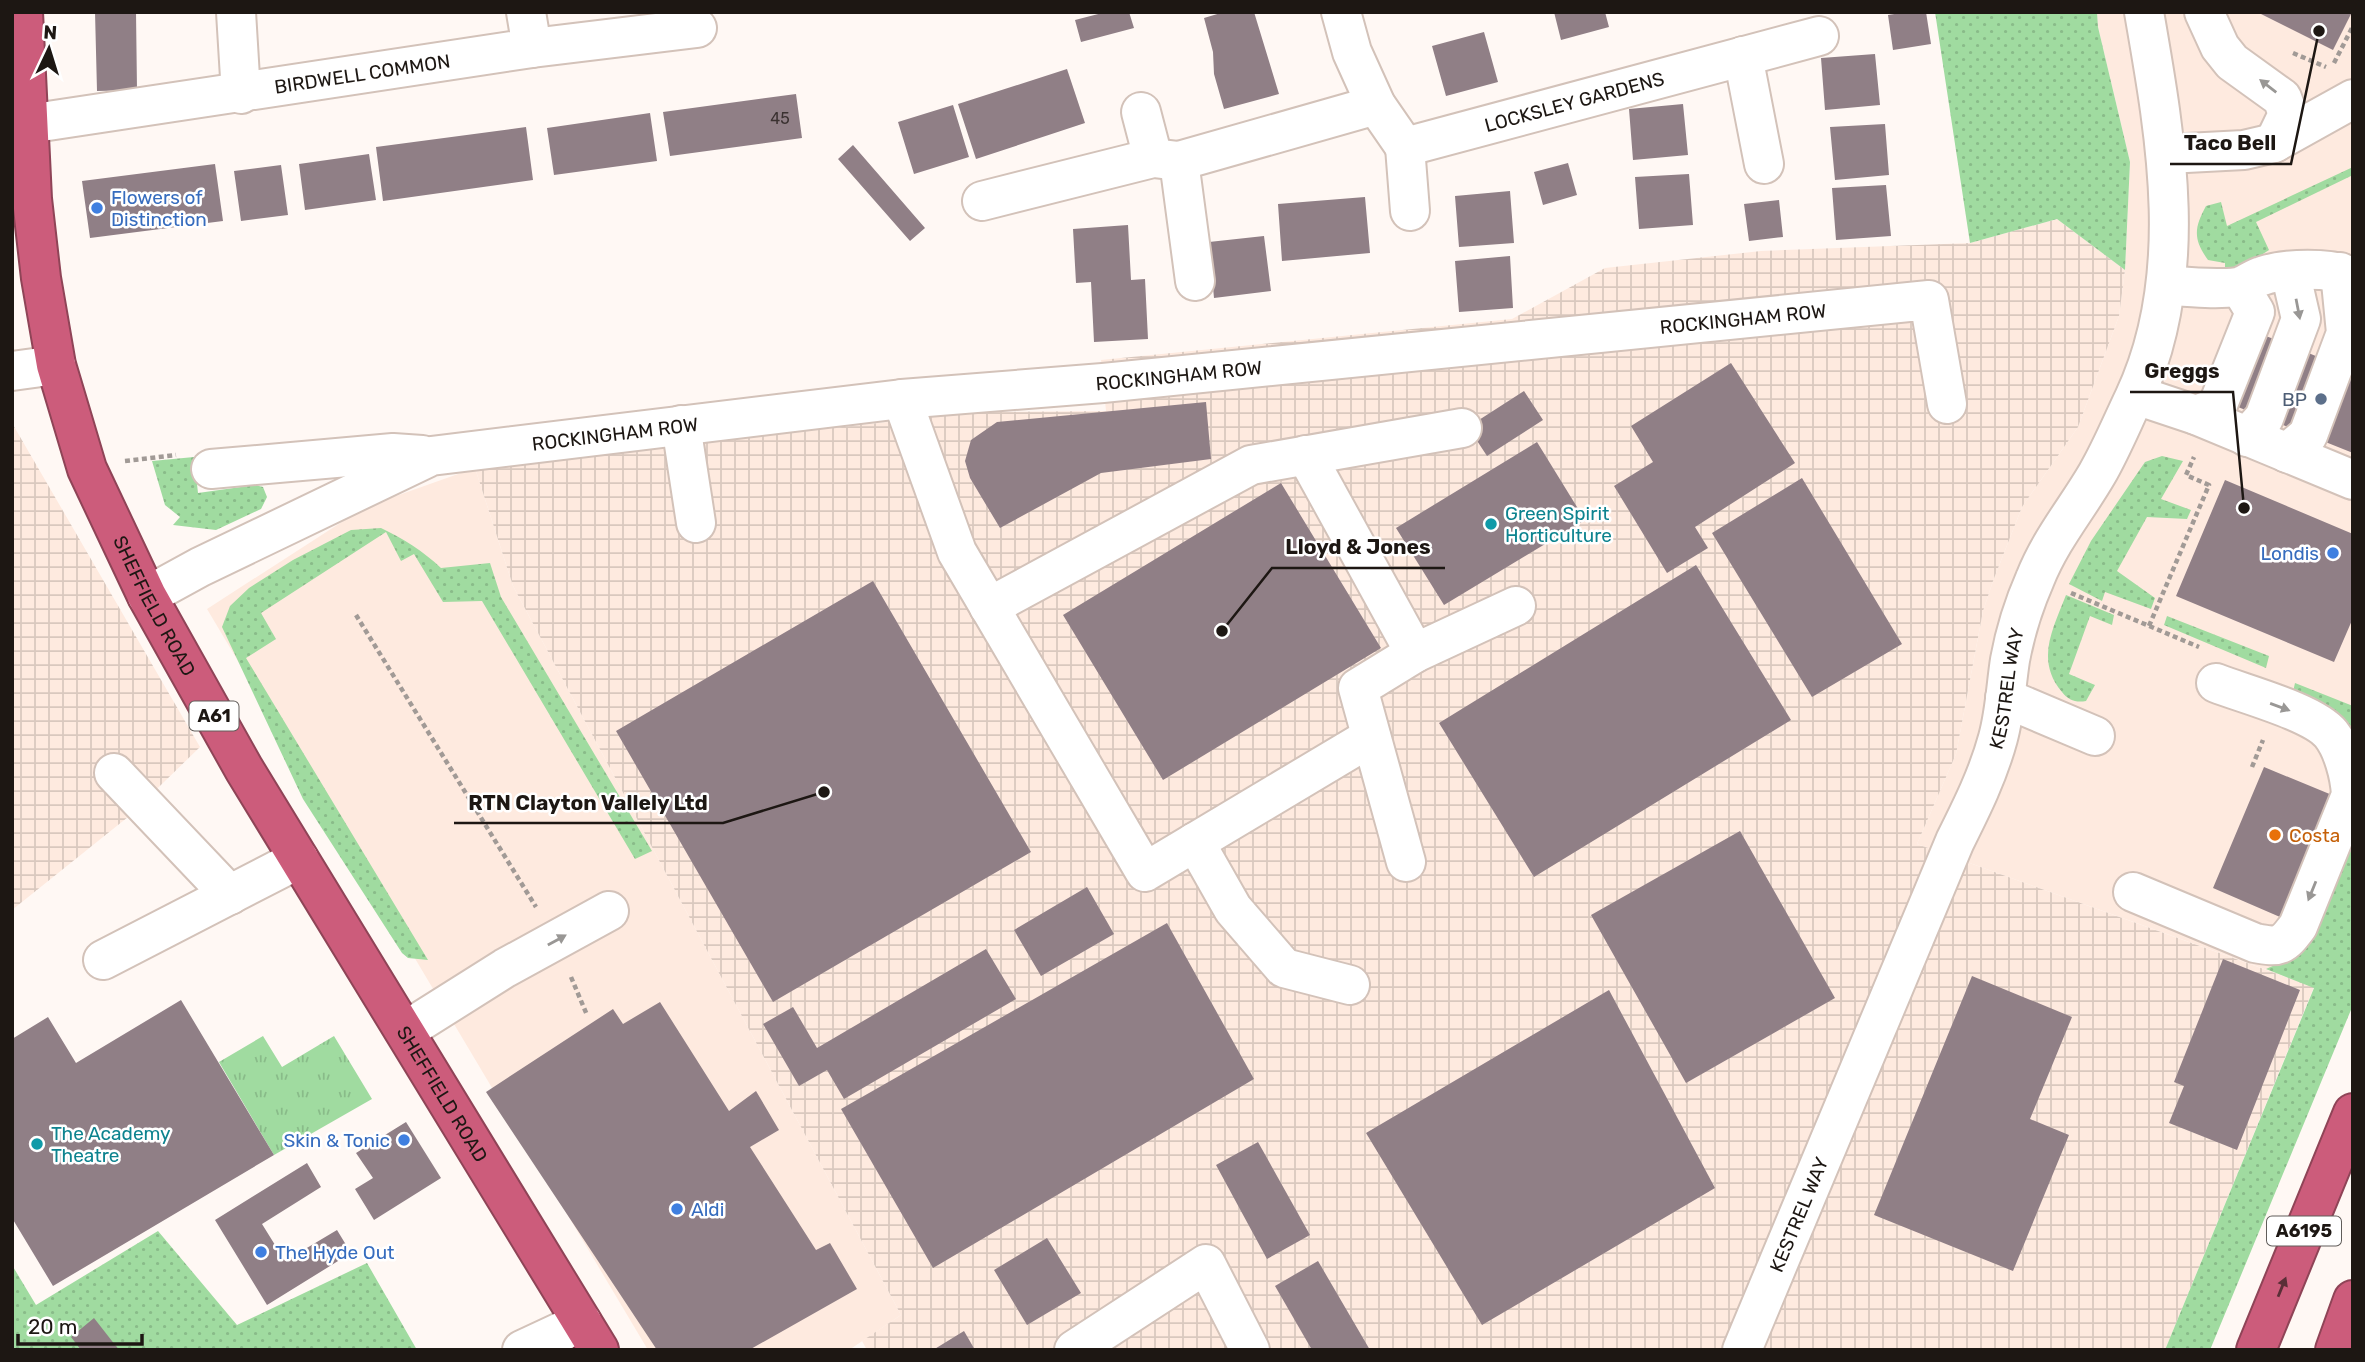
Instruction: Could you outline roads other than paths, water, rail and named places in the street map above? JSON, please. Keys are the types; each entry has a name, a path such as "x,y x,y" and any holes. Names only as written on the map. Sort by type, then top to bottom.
{"highway":[{"name":"SHEFFIELD ROAD","path":"23,12 32,198 41,278 56,365 87,469 147,596 244,769 590,1336"},
{"name":"A6195","path":"2256,1350 2353,1113"},
{"path":"2335,1350 2353,1300"}],"street":[{"path":"236,12 241,94"},
{"path":"1341,12 1352,52 1376,105 1405,147 1409,211"},
{"name":"KESTREL WAY","path":"1742,1350 1955,841 1985,781 1999,736 2010,658 2035,578 2058,531 2097,474 2136,395 2158,330 2166,285 2169,238 2166,155 2144,12"},
{"path":"2204,12 2220,47 2232,62 2283,98 2288,114 2274,143"},
{"name":"BIRDWELL COMMON","path":"28,124 241,94 529,30 697,28"},
{"name":"LOCKSLEY GARDENS","path":"1405,147 1819,36"},
{"path":"1743,56 1764,164"},
{"path":"2166,155 2244,149 2274,143 2353,99"},
{"path":"982,201 1166,159 1376,105"},
{"path":"1141,112 1166,159 1195,281"},
{"path":"2166,285 2240,287 2261,276 2290,271 2346,274 2346,333 2308,435 2287,453"},
{"path":"2247,437 2264,418 2301,319 2290,271"},
{"path":"2203,418 2217,407 2255,312 2240,287"},
{"name":"ROCKINGHAM ROW","path":"211,469 393,453 431,456 902,399 1103,383 1929,300 1947,404"},
{"path":"12,371 56,365"},
{"path":"2136,395 2203,418 2287,453 2344,464"},
{"path":"902,399 957,552 1145,872 1371,737"},
{"path":"681,425 696,523"},
{"path":"989,607 1251,465 1462,428"},
{"path":"1306,455 1415,653"},
{"name":"ROCKINGHAM ROW","path":"147,596 200,567 431,456"},
{"path":"1406,862 1358,688 1415,653 1516,606"},
{"path":"2133,892 2255,943 2274,947 2286,942 2298,926 2351,795 2350,776 2331,734 2315,720 2216,683"},
{"path":"2005,698 2095,736"},
{"path":"114,773 230,895"},
{"path":"1195,842 1233,909 1284,968 1350,985"},
{"path":"103,960 299,859"},
{"path":"405,1031 505,968 609,911"},
{"path":"1074,1350 1206,1264 1250,1350"},
{"path":"523,1350 590,1336"}],"place":[{"name":"Taco Bell","path":"2319,31"},
{"name":"Flowers of Distinction","path":"97,208"},
{"name":"BP","path":"2321,399"},
{"name":"Greggs","path":"2244,508"},
{"name":"Green Spirit Horticulture","path":"1491,524"},
{"name":"Londis","path":"2333,553"},
{"name":"Lloyd & Jones","path":"1222,631"},
{"name":"RTN Clayton Vallely Ltd","path":"824,792"},
{"name":"Costa","path":"2275,835"},
{"name":"Skin & Tonic","path":"404,1140"},
{"name":"The Academy Theatre","path":"37,1144"},
{"name":"Aldi","path":"677,1209"},
{"name":"The Hyde Out","path":"261,1252"}]}
